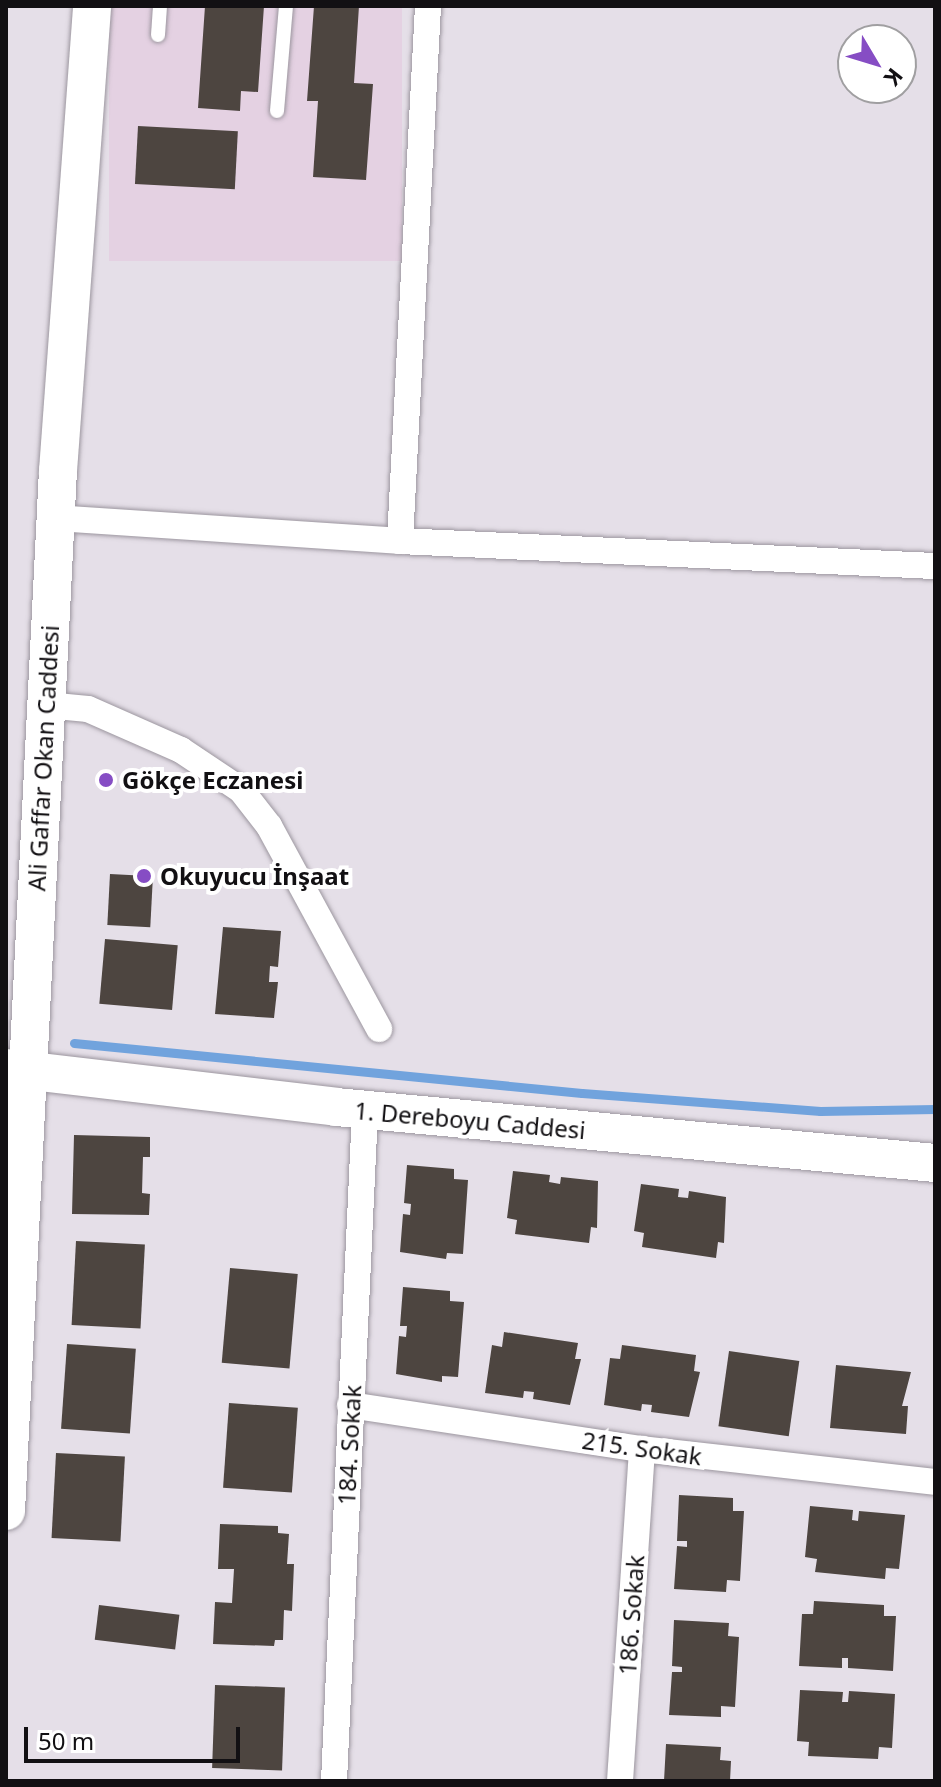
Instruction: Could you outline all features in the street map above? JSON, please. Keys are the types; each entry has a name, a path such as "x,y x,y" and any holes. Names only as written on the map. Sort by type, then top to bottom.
{"main road":[{"name":"Ali Gaffar Okan Caddesi","path":"6,1511 17,1068 46,705 55,518 92,6"},
{"name":"1. Dereboyu Caddesi","path":"17,1068 365,1110 935,1163"}],"street":[{"path":"400,541 428,6"},
{"path":"55,518 400,541 935,566"},
{"path":"46,705 88,709 181,750 241,790 269,826 379,1029"},
{"name":"184. Sokak","path":"334,1781 365,1110"},
{"name":"215. Sokak","path":"350,1405 642,1449 935,1482"},
{"name":"186. Sokak","path":"620,1781 642,1449"}],"lane":[{"path":"158,35 160,6"},
{"path":"277,111 286,6"}],"shaded area":[{"path":"109,6 402,6 402,261 109,261"}],"building":[{"path":"205,6 264,6 258,92 241,91 240,111 198,108"},
{"path":"314,6 359,6 354,83 373,84 366,180 313,177 318,101 307,101"},
{"path":"138,126 238,131 235,189 135,184"},
{"path":"110,874 153,876 150,927 107,925"},
{"path":"223,927 281,931 278,967 270,966 269,982 278,982 274,1018 215,1014"},
{"path":"105,939 178,945 172,1010 99,1004"},
{"path":"74,1135 150,1137 150,1157 143,1157 142,1193 150,1194 149,1215 72,1214"},
{"path":"407,1165 454,1169 454,1179 468,1180 463,1254 447,1253 446,1259 400,1252 403,1214 410,1215 411,1204 404,1203"},
{"path":"513,1171 550,1175 549,1182 560,1184 561,1177 598,1181 597,1228 591,1227 589,1243 515,1234 517,1220 507,1218"},
{"path":"641,1184 679,1189 678,1197 688,1198 689,1191 726,1197 724,1243 718,1242 716,1258 642,1247 644,1233 634,1231"},
{"path":"76,1241 145,1245 141,1328 72,1325"},
{"path":"230,1268 298,1274 289,1369 222,1363"},
{"path":"403,1287 450,1291 450,1301 464,1302 458,1377 442,1376 442,1382 396,1374 399,1336 406,1337 407,1326 400,1326"},
{"path":"504,1332 578,1343 575,1359 581,1359 570,1405 533,1399 534,1392 524,1391 523,1398 485,1393 492,1345 502,1347"},
{"path":"67,1344 136,1349 130,1434 61,1429"},
{"path":"622,1345 696,1355 694,1371 700,1372 689,1417 651,1412 652,1405 642,1404 641,1411 604,1405 610,1358 620,1359"},
{"path":"729,1351 799,1361 789,1436 718,1426"},
{"path":"836,1365 911,1372 902,1406 908,1406 906,1434 830,1428"},
{"path":"229,1403 298,1408 292,1493 223,1488"},
{"path":"56,1453 125,1457 120,1541 52,1538"},
{"path":"679,1495 733,1498 733,1511 744,1511 740,1581 727,1580 726,1592 674,1589 677,1546 687,1547 687,1541 677,1541"},
{"path":"810,1506 853,1510 852,1520 858,1521 859,1511 905,1515 899,1569 886,1568 885,1579 815,1572 817,1559 805,1557"},
{"path":"220,1524 278,1526 278,1533 289,1534 287,1564 294,1564 292,1611 284,1610 283,1640 275,1640 274,1646 213,1644 215,1602 232,1603 234,1569 218,1569"},
{"path":"814,1601 884,1605 884,1616 896,1616 893,1671 848,1668 848,1658 842,1658 842,1668 799,1666 802,1614 813,1614"},
{"path":"99,1605 179,1615 175,1650 95,1640"},
{"path":"674,1620 729,1623 728,1636 739,1637 735,1707 721,1706 721,1717 669,1715 672,1672 682,1672 682,1667 672,1666"},
{"path":"215,1685 285,1687 282,1770 212,1768"},
{"path":"800,1690 843,1692 842,1702 848,1702 849,1691 895,1694 892,1748 879,1747 878,1759 808,1756 809,1742 797,1741"},
{"path":"666,1744 721,1747 720,1760 731,1761 730,1781 664,1781"}],"waterway":[{"path":"74,1043 582,1093 820,1111 935,1109"}],"place":[{"name":"Gökçe Eczanesi","path":"106,780"},
{"name":"Okuyucu İnşaat","path":"144,876"}]}
